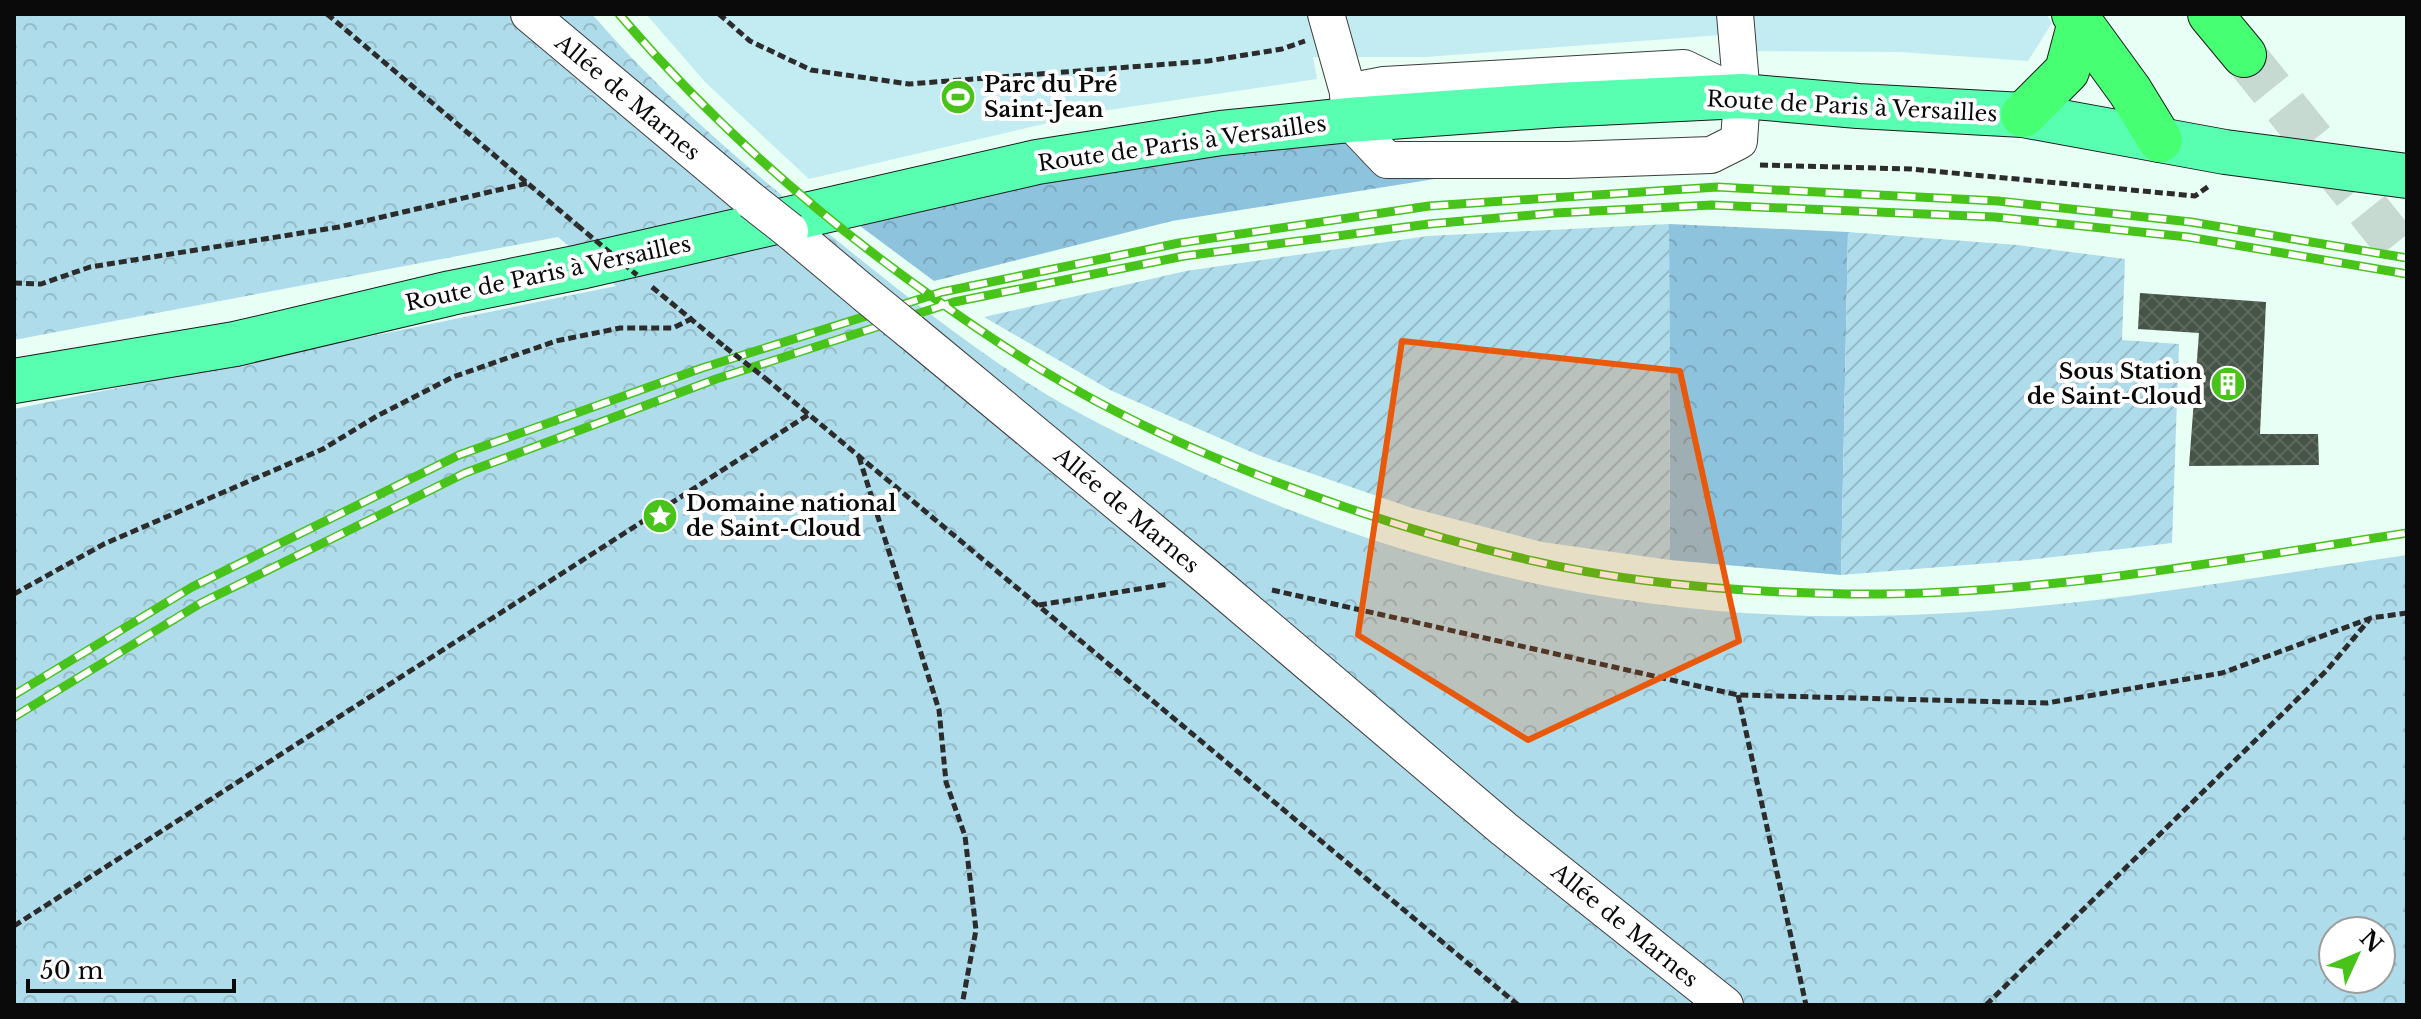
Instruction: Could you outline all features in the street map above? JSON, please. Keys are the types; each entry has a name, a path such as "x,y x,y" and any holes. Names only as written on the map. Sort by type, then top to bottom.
{"highway":[{"path":"2210,14 2244,55"},
{"path":"2023,115 2067,71 2077,18"},
{"path":"2077,18 2152,126"}],"main road":[{"name":"Route de Paris à Versailles","path":"14,381 235,344 1037,162 1221,133 1349,106 1556,105 1742,96 2152,126"},
{"path":"2152,126 2228,130 2407,153"},
{"path":"2152,126 2238,154 2407,176"}],"street":[{"name":"Allée de Marnes","path":"529,14 1205,575 1504,829 1725,1005"},
{"path":"1329,22 1349,106 1387,160 1568,160 1711,155 1739,141 1742,96 1735,14"}],"path":[{"path":"327,14 1518,1005"},
{"path":"719,14 750,41 811,70 909,84 1208,61 1282,49 1329,22"},
{"path":"1758,165 1911,169 2195,196 2238,154"},
{"path":"14,283 41,284 90,267 339,227 528,183"},
{"path":"14,594 104,544 323,449 377,416 453,377 556,341 620,328 673,328 693,318"},
{"path":"14,926 808,415"},
{"path":"858,456 939,710 946,782 965,836 976,930 962,1005"},
{"path":"1039,605 1150,588 1205,575"},
{"path":"1266,589 1738,695 2047,703 2222,673 2371,618 2407,613"},
{"path":"1986,1005 2327,670 2371,618"},
{"path":"1738,695 1806,1005"}],"highlighted area":[{"path":"1402,341 1680,371 1739,641 1528,740 1358,635"}],"green space":[{"name":"Domaine national de Saint-Cloud","path":"14,14 592,14 673,99 759,177 922,308 1028,383 1121,435 1261,498 1344,530 1429,557 1515,579 1602,596 1690,608 1779,615 1869,616 2071,603 2407,555 2407,1005 14,1005 14,409 616,286 558,237 14,340"},
{"path":"1331,138 1431,150 1441,178 1172,221 934,281 856,223 1117,163"},
{"path":"1669,224 1848,232 1841,575 1670,560"},
{"path":"1669,224 1670,560 1542,542 1412,508 1258,455 1110,390 984,317 1186,271 1428,236"},
{"path":"1848,232 2017,245 2125,259 2122,340 2179,344 2172,543 2028,560 1841,575"}],"shaded area":[{"name":"Parc du Pré Saint-Jean","path":"646,14 2046,14 2052,23 2028,61 1900,52 1725,51 1721,35 1426,57 1313,57 1317,79 1095,112 809,179 705,82"}],"building":[{"name":"Sous Station de Saint-Cloud","path":"2140,293 2266,302 2260,434 2318,434 2319,465 2189,466 2199,333 2138,329"}],"tunnel":[{"path":"2244,55 2407,258"}],"railway":[{"path":"619,14 692,94 771,169 897,271 1005,347 1094,400 1201,452 1316,497 1418,530 1529,560 1604,574 1719,588 1848,594 1918,593 2059,583 2407,533"},
{"path":"14,695 192,587 459,455 702,368 942,292 1179,243 1429,206 1717,187 1998,201 2191,222 2407,258"},
{"path":"14,717 201,603 465,473 716,379 954,302 1184,256 1429,224 1555,213 1712,205 1995,217 2188,237 2407,274"}],"place":[{"name":"Parc du Pré Saint-Jean","path":"958,97"},
{"name":"Sous Station de Saint-Cloud","path":"2228,384"},
{"name":"Domaine national de Saint-Cloud","path":"660,516"}]}
